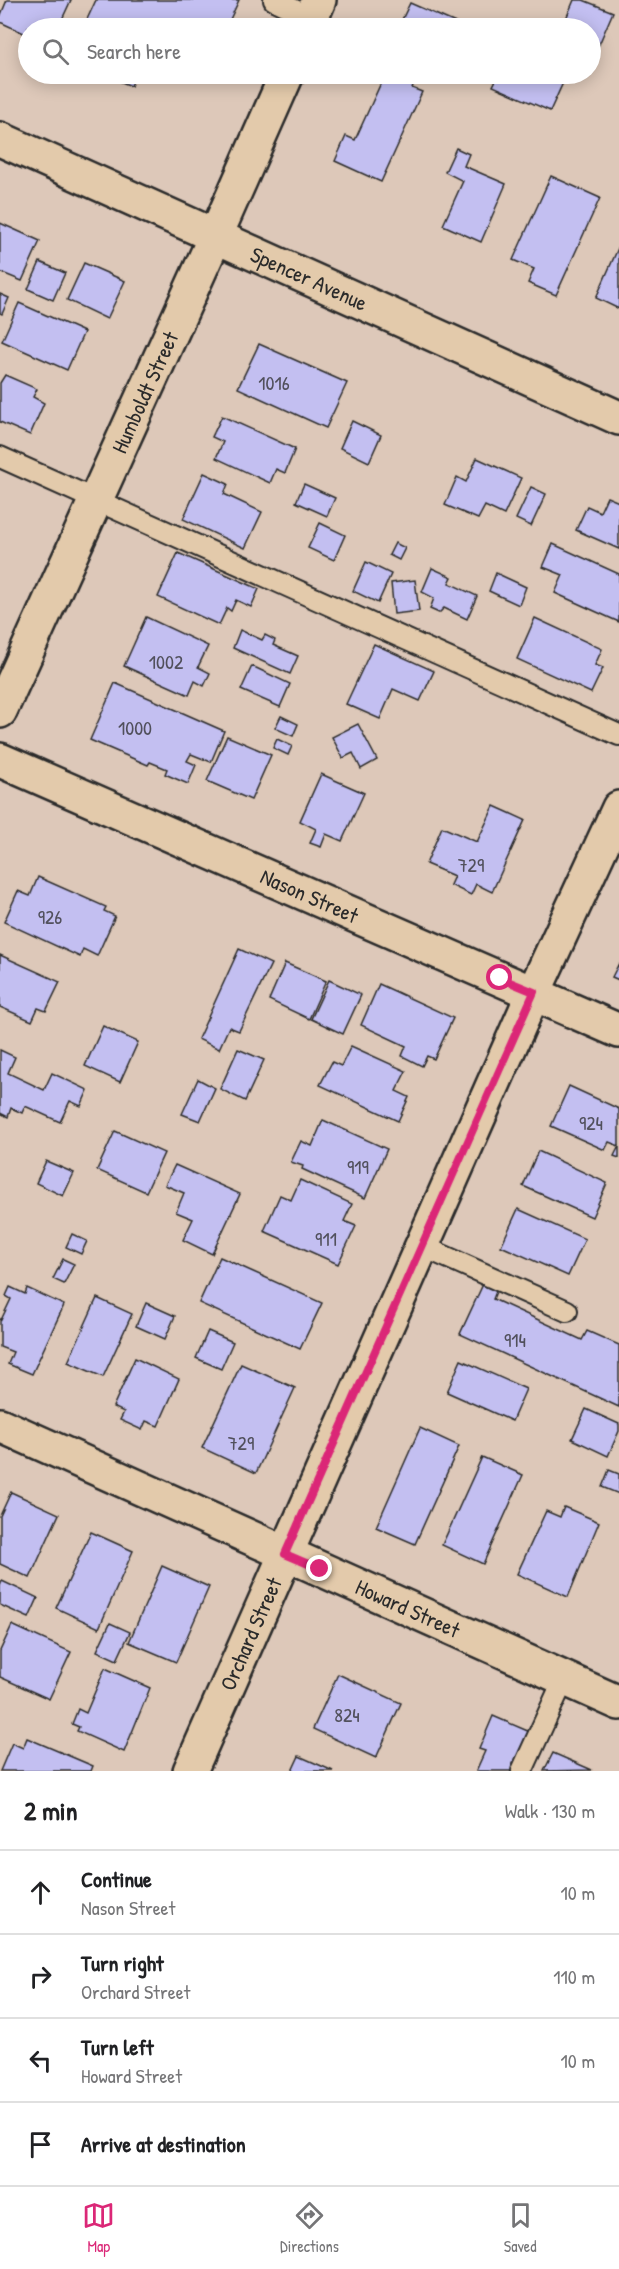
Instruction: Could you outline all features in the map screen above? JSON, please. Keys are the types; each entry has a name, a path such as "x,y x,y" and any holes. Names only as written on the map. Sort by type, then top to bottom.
{"street":[{"name":"Humboldt Street","path":"0,711 283,84"},
{"name":"Spencer Avenue","path":"0,139 619,418"},
{"name":"Nason Street","path":"0,760 619,1031"},
{"name":"Orchard Street","path":"190,1771 534,992 619,808"},
{"name":"Howard Street","path":"0,1425 619,1703"}],"lane":[{"path":"274,0 312,15"},
{"path":"0,457 619,735"},
{"path":"422,1246 567,1311"},
{"path":"522,1771 564,1679"}],"building":[{"path":"7,0 71,0 63,18 18,18 18,30 0,22"},
{"path":"96,0 239,0 231,18 88,18"},
{"path":"574,0 583,0 613,12 601,40 601,18 566,18"},
{"path":"410,3 444,18 403,18"},
{"path":"380,84 414,84 412,88 422,92 381,182 335,161 346,136 355,140"},
{"path":"494,84 562,84 550,111 493,86"},
{"path":"456,148 469,154 464,166 506,184 481,242 443,225 463,181 445,172"},
{"path":"551,176 600,198 556,295 528,283 534,269 513,260"},
{"path":"0,223 40,241 22,281 0,272"},
{"path":"619,246 619,309 596,298"},
{"path":"40,262 65,273 53,300 28,289"},
{"path":"84,263 125,281 107,319 67,300"},
{"path":"0,294 9,298 2,314 0,313"},
{"path":"19,303 84,332 67,370 2,341"},
{"path":"259,344 347,383 326,428 238,388"},
{"path":"5,375 37,389 33,397 44,403 30,435 0,422 0,383"},
{"path":"222,416 295,449 285,473 276,469 270,483 216,458 223,442 212,437"},
{"path":"352,421 381,435 369,462 340,448"},
{"path":"477,458 521,478 504,515 485,506 478,519 445,505 457,477 466,482"},
{"path":"204,473 228,484 224,494 262,512 245,548 183,519"},
{"path":"304,484 335,498 327,516 296,502"},
{"path":"531,487 546,494 531,526 516,519"},
{"path":"607,497 619,502 619,549 576,530 587,506 600,512"},
{"path":"320,523 345,535 334,560 308,548"},
{"path":"395,543 405,548 399,560 389,555"},
{"path":"553,544 619,574 619,622 555,593 563,575 543,567"},
{"path":"178,553 259,589 251,607 236,600 231,611 227,608 219,625 158,597"},
{"path":"366,562 391,574 378,603 353,591"},
{"path":"432,568 452,577 449,583 477,596 467,619 444,608 439,613 430,609 434,598 422,592"},
{"path":"496,573 526,587 519,605 489,591"},
{"path":"415,580 419,611 394,614 391,583"},
{"path":"146,617 208,646 198,667 210,673 204,686 195,681 189,695 124,666"},
{"path":"535,618 602,649 595,665 603,668 591,693 517,659"},
{"path":"240,630 262,640 265,635 275,640 273,645 298,656 290,674 233,648"},
{"path":"374,644 434,671 420,701 393,689 380,719 346,704"},
{"path":"252,666 290,684 280,707 241,690"},
{"path":"115,683 224,731 211,762 191,754 187,761 196,765 188,784 165,774 167,769 150,762 148,765 90,740"},
{"path":"281,716 298,724 293,736 275,728"},
{"path":"358,724 377,760 361,769 353,753 343,758 332,737"},
{"path":"227,736 271,755 251,800 207,781"},
{"path":"277,739 292,746 288,755 273,748"},
{"path":"321,774 364,793 342,841 326,834 321,847 310,843 316,829 300,821"},
{"path":"494,806 525,820 492,892 476,884 471,895 450,885 454,876 426,864 442,827 477,842"},
{"path":"38,877 106,907 104,911 115,916 97,956 83,949 80,957 4,922 18,891 30,896"},
{"path":"239,949 271,964 239,1031 229,1027 219,1049 198,1039"},
{"path":"0,955 60,982 46,1011 38,1008 32,1021 0,1007"},
{"path":"285,963 326,981 309,1019 269,1000"},
{"path":"619,963 619,980 612,977"},
{"path":"329,980 361,995 343,1034 311,1019"},
{"path":"379,984 453,1018 434,1059 427,1056 422,1066 402,1056 406,1046 361,1025"},
{"path":"103,1026 138,1042 120,1082 85,1066"},
{"path":"351,1046 406,1071 396,1091 409,1097 398,1121 320,1085 332,1062 341,1066"},
{"path":"238,1049 264,1060 245,1101 220,1089"},
{"path":"0,1050 15,1057 8,1073 44,1090 52,1073 88,1090 81,1106 70,1101 60,1122 25,1106 22,1113 11,1108 8,1117 0,1113"},
{"path":"198,1079 215,1088 200,1121 182,1114"},
{"path":"569,1086 619,1109 619,1146 609,1142 605,1150 551,1126"},
{"path":"323,1120 387,1149 365,1198 291,1162 301,1141 312,1146"},
{"path":"115,1131 164,1153 146,1192 97,1170"},
{"path":"619,1146 619,1158 614,1156"},
{"path":"538,1151 607,1183 592,1217 523,1186"},
{"path":"46,1161 74,1173 63,1196 36,1183"},
{"path":"175,1165 240,1194 212,1254 183,1240 193,1219 176,1212 184,1193 165,1185"},
{"path":"300,1180 352,1204 344,1221 356,1226 338,1264 264,1231 280,1195 291,1200"},
{"path":"518,1209 585,1239 568,1276 501,1246"},
{"path":"72,1234 87,1241 81,1254 66,1247"},
{"path":"220,1257 322,1303 300,1349 199,1303"},
{"path":"63,1259 74,1264 64,1284 53,1279"},
{"path":"484,1282 497,1289 493,1299 582,1340 587,1331 619,1345 619,1407 460,1334"},
{"path":"10,1287 25,1294 27,1288 64,1305 32,1374 8,1364 13,1352 0,1347 0,1319 11,1299 6,1296"},
{"path":"97,1298 132,1314 103,1377 68,1362"},
{"path":"146,1303 175,1316 165,1339 136,1326"},
{"path":"208,1331 233,1342 221,1369 196,1358"},
{"path":"135,1358 179,1379 158,1426 146,1421 142,1430 120,1420 124,1412 113,1407"},
{"path":"461,1360 526,1389 512,1421 447,1392"},
{"path":"241,1364 295,1388 256,1473 202,1448"},
{"path":"586,1409 619,1424 619,1431 608,1456 572,1439"},
{"path":"420,1428 459,1446 415,1544 376,1527"},
{"path":"482,1457 523,1475 483,1564 442,1545"},
{"path":"609,1470 619,1474 619,1494 602,1487"},
{"path":"11,1492 59,1514 30,1578 0,1564 0,1516"},
{"path":"564,1507 599,1522 568,1597 517,1574 546,1511 560,1517"},
{"path":"91,1532 133,1551 99,1628 56,1608"},
{"path":"162,1566 209,1587 176,1662 129,1642"},
{"path":"2,1581 38,1598 29,1618 0,1605"},
{"path":"110,1623 130,1632 117,1660 97,1651"},
{"path":"12,1625 71,1652 49,1699 0,1677 0,1651"},
{"path":"105,1668 150,1688 124,1752 77,1731 79,1727 72,1724 78,1709 86,1713"},
{"path":"338,1674 401,1703 376,1758 313,1729"},
{"path":"493,1716 530,1732 512,1771 476,1771 485,1751 479,1749"},
{"path":"27,1738 93,1766 91,1771 0,1771 12,1743 23,1748"},
{"path":"553,1753 592,1770 544,1771"},
{"path":"299,1756 333,1771 292,1771"}],"route":[{"path":"320,1569 285,1554 534,992 500,978"}]}
